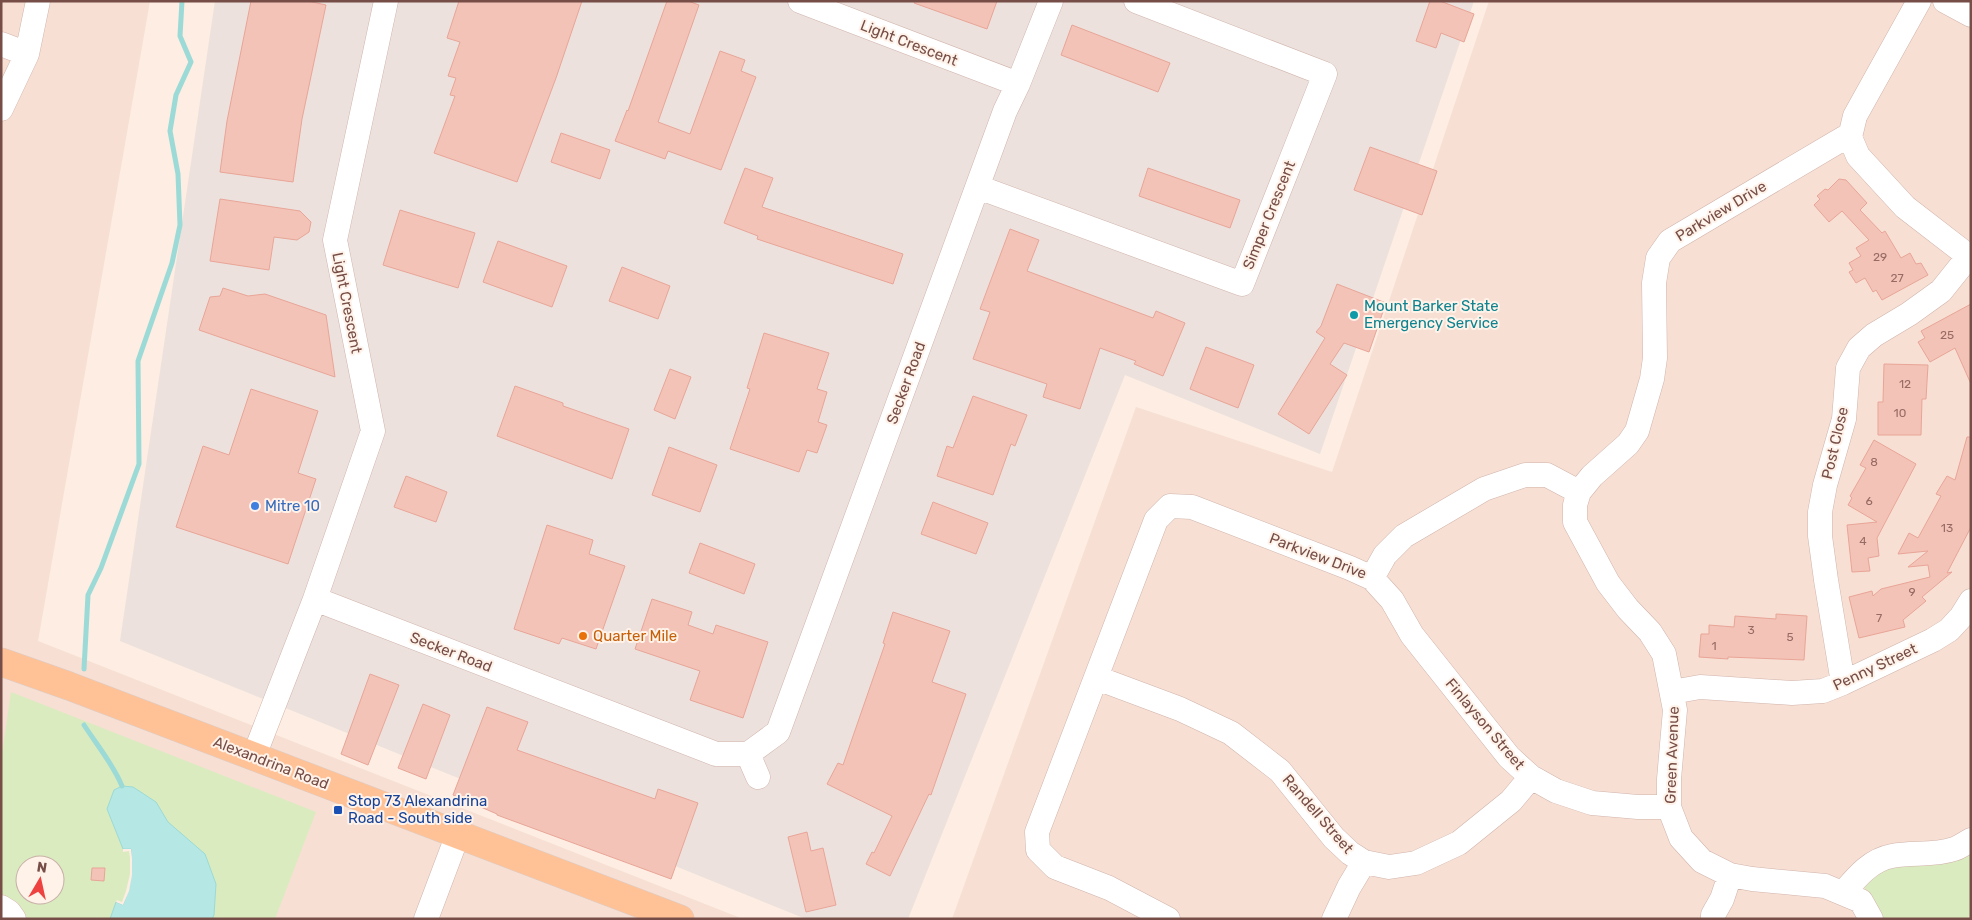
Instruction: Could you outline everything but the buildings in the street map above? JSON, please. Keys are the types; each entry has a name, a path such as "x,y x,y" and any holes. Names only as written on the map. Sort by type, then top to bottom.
{"main road":[{"name":"Alexandrina Road","path":"1,662 254,756 680,919"}],"street":[{"path":"1,109 27,54 38,1"},
{"name":"Light Crescent","path":"315,599 373,431 335,240 386,1"},
{"name":"Light Crescent","path":"800,1 1018,84"},
{"name":"Secker Road","path":"315,599 716,754 748,754 778,732 1005,111 1052,1"},
{"name":"Simper Crescent","path":"978,187 1242,284 1325,74 1136,1"},
{"path":"1919,1 1855,116 1850,137 1858,156 1905,207 1970,257"},
{"path":"1945,1 1971,15"},
{"path":"1,44 27,54"},
{"name":"Parkview Drive","path":"1168,919 1109,888 1055,867 1038,850 1037,832 1156,520 1170,506 1192,507 1372,578 1385,555 1404,536 1484,489 1526,475 1547,475 1579,492 1592,476 1628,444 1637,431 1652,379 1655,358 1654,283 1658,258 1670,241 1844,138 1850,137"},
{"name":"Post Close","path":"1843,683 1820,536 1820,512 1825,485 1844,418 1848,368 1859,348 1874,335 1910,314 1941,291 1970,257"},
{"name":"Green Avenue","path":"1579,492 1575,505 1575,522 1608,583 1628,609 1650,632 1664,654 1676,710 1669,779 1669,807 1681,838 1702,861 1730,874 1752,879 1825,886 1861,901 1871,919"},
{"name":"Finlayson Street","path":"1372,578 1392,600 1412,635 1509,757 1530,778 1556,791 1592,803 1638,807 1669,807"},
{"path":"254,756 315,599"},
{"name":"Penny Street","path":"1672,692 1700,687 1792,693 1823,691 1933,640 1949,630 1968,614"},
{"name":"Randell Street","path":"1097,678 1180,709 1231,733 1280,771 1334,838 1350,853 1364,862 1389,868 1416,864 1459,844 1511,801 1530,778"},
{"path":"748,754 758,777"},
{"path":"426,919 458,834"},
{"path":"1854,919 1843,893 1857,876 1870,866 1891,856 1927,854 1954,849 1971,840"},
{"path":"1334,919 1349,887 1364,862"},
{"path":"1713,919 1730,874"},
{"path":"1,907 9,912 14,919"}],"shaded area":[{"path":"1,1 150,1 38,641 743,919 1,919"},
{"path":"215,1 1474,1 1320,454 1125,375 908,919 806,919 120,641"},
{"path":"1489,1 1971,1 1971,919 952,919 1136,407 1332,472"}],"green space":[{"path":"11,692 316,812 275,919 28,919 19,905 65,905 65,855 15,855 15,901 1,895 1,761"},
{"path":"1971,852 1971,915 1965,919 1879,919 1865,895 1865,886 1869,879 1881,870"}],"water":[{"path":"122,786 133,787 156,802 168,822 205,854 216,884 214,915 212,919 110,919 116,902 123,905 128,891 131,871 131,849 123,849 107,809 114,790"}],"pier":[{"path":"123,849 131,849 132,875 129,891 123,905 116,902 117,900 122,902 126,891 130,874 130,858 129,851 123,852"}],"waterway":[{"path":"84,669 88,595 101,568 139,464 138,361 172,263 180,225 178,174 170,131 176,95 191,62 180,36 182,1"},
{"path":"84,725 109,762 122,786"}],"place":[{"name":"Mount Barker State Emergency Service","path":"1354,315"},
{"name":"Mitre 10","path":"255,506"},
{"name":"Quarter Mile","path":"583,636"},
{"name":"Stop 73 Alexandrina Road - South side","path":"338,810"}]}
